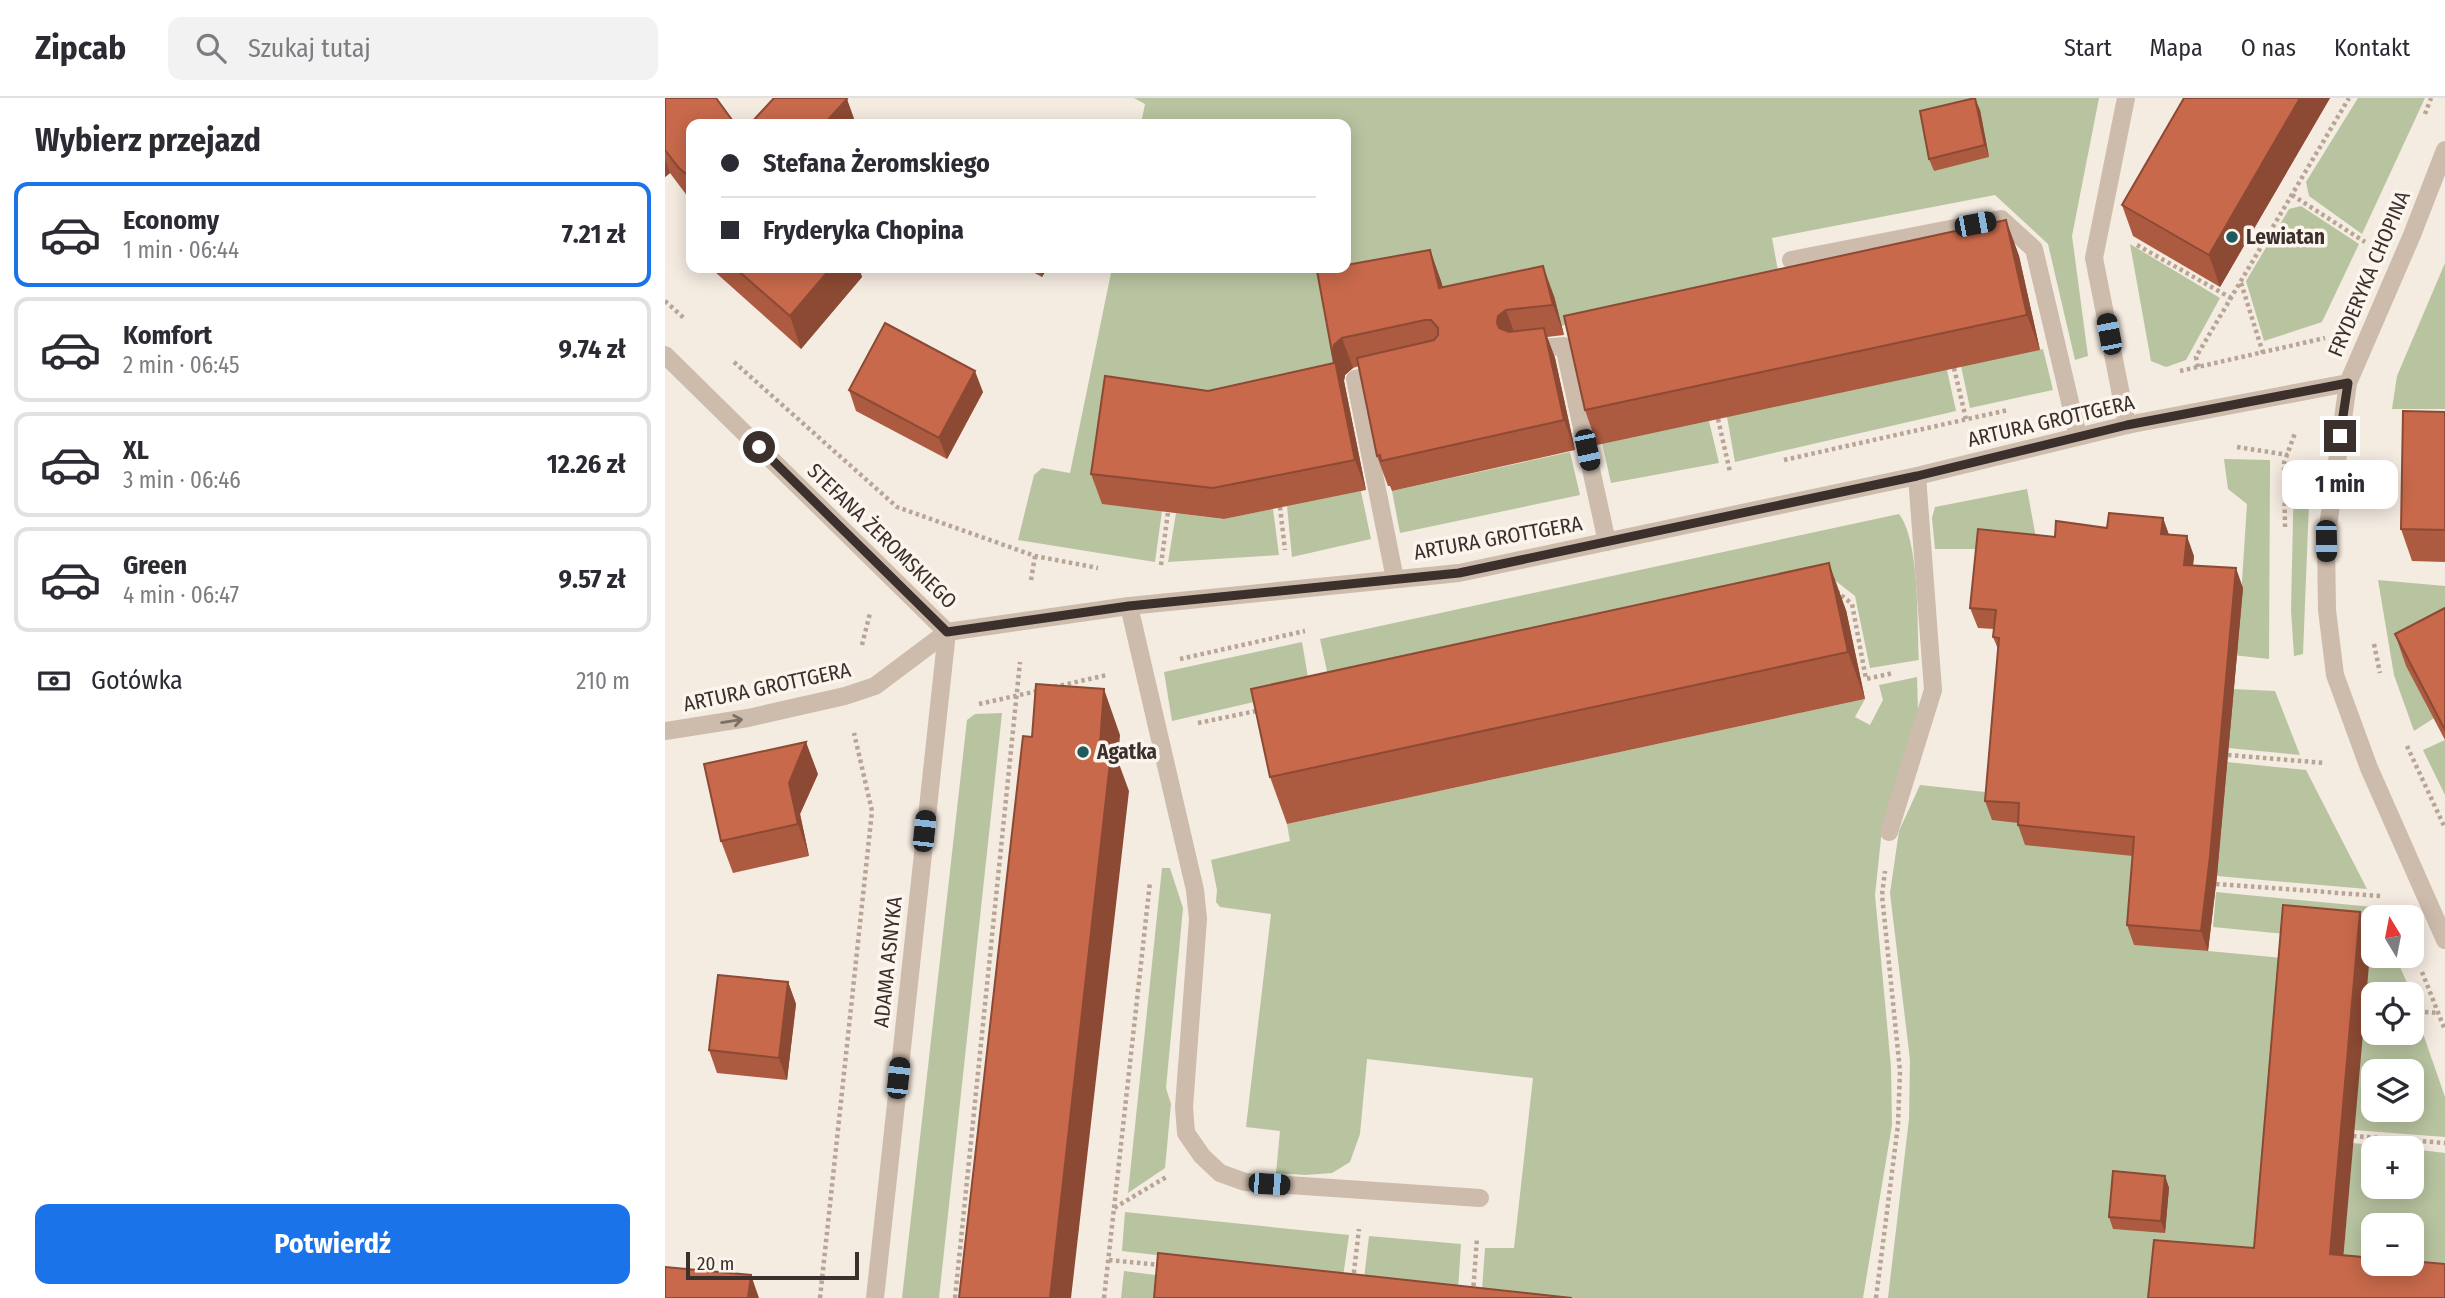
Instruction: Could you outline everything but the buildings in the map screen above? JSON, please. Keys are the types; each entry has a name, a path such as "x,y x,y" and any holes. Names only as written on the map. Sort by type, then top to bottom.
{"street":[{"path":"2126,98 2094,258 2127,425"},
{"name":"FRYDERYKA CHOPINA","path":"2445,150 2348,383 2326,541 2327,610 2335,675 2369,768 2445,940"},
{"path":"1791,260 2001,219 2034,249 2078,436"},
{"path":"1519,351 1564,346 1607,542"},
{"name":"STEFANA ŻEROMSKIEGO","path":"665,355 947,632"},
{"path":"1395,579 1355,379 1403,369"},
{"name":"ARTURA GROTTGERA","path":"665,731 748,718 845,696 875,686 947,632 1129,606 1459,573 1917,476 2127,425 2348,383"},
{"path":"1889,832 1933,690 1917,476"},
{"path":"1129,606 1195,890 1198,919 1184,1107 1186,1133 1202,1156 1220,1173 1245,1182 1480,1198"},
{"name":"ADAMA ASNYKA","path":"875,1298 947,632"}],"path":[{"path":"2198,367 2196,357 2349,98"},
{"path":"2292,195 2366,242"},
{"path":"2137,245 2231,298"},
{"path":"2241,282 2263,353"},
{"path":"665,301 695,328"},
{"path":"2119,385 2326,338"},
{"path":"726,355 897,507 1035,556 1106,569"},
{"path":"1954,368 1966,419"},
{"path":"1783,460 2069,396"},
{"path":"1718,419 1730,472"},
{"path":"1717,475 1743,469"},
{"path":"1280,507 1286,553"},
{"path":"1160,573 1168,512"},
{"path":"955,1298 1024,621 1035,556"},
{"path":"1831,587 1852,604 1866,679 1931,665"},
{"path":"820,1298 872,811 836,662 860,656 871,607"},
{"path":"2374,644 2382,685"},
{"path":"1159,732 1267,708"},
{"path":"2406,746 2445,828"},
{"path":"2228,755 2326,763"},
{"path":"1876,1298 1898,1125 1900,1071 1882,895 1889,832"},
{"path":"1104,1298 1151,876"},
{"path":"2216,884 2393,897"},
{"path":"2420,968 2445,1030"},
{"path":"2424,1012 2438,1013"},
{"path":"2353,1136 2445,1143"},
{"path":"1114,1208 1202,1156"},
{"path":"1353,1285 1364,1190"},
{"path":"1480,1198 1472,1297 1483,1298"},
{"path":"1109,1260 1163,1265"}],"green space":[{"path":"1134,98 2099,98 2072,236 2088,356 2075,360 2048,244 1995,195 1772,238 1780,282 1947,370 1956,411 1735,462 1727,417 1633,437 1709,421 1719,463 1611,483 1575,322 1561,326 1553,296 1333,359 1371,539 1292,557 1287,506 1162,511 1155,562 1018,540 1034,475 1042,468 1070,473 1111,273 1351,273 1351,119 1142,119 1145,104"},
{"path":"2358,98 2425,98 2362,234 2309,196 2306,182"},
{"path":"2301,206 2359,244 2322,322 2264,341 2246,281 2289,209"},
{"path":"2130,244 2220,298 2186,360 2166,367 2151,361"},
{"path":"2445,263 2445,409 2392,409 2397,376"},
{"path":"2043,349 2053,390 1970,408 1961,366"},
{"path":"1570,452 1580,495 1400,533 1392,491"},
{"path":"2224,459 2270,460 2269,659 2058,636 2238,643 2247,504 2228,489"},
{"path":"2294,474 2310,478 2303,654 2294,656 2291,610"},
{"path":"2027,489 2039,554 1986,549 1935,549 1932,518 1935,507"},
{"path":"1273,509 1279,555 1168,562 1176,513 1223,519"},
{"path":"1899,514 1911,543 1914,563 1919,660 1870,668 1855,596 1832,578 1330,685 1320,639"},
{"path":"2378,580 2445,586 2445,645 2434,718 2414,731 2394,675"},
{"path":"1302,642 1310,689 1172,721 1164,672"},
{"path":"1917,677 1918,711 1882,829 1875,895 1891,1067 1892,1125 1863,1298 1562,1298 1482,1290 1485,1248 1514,1248 1533,1078 1367,1059 1360,1134 1350,1162 1332,1173 1276,1173 1280,1131 1246,1127 1271,914 1220,907 1216,902 1217,890 1211,860 1290,841 1287,824 1865,699 1855,717 1870,725 1883,700 1879,685"},
{"path":"2233,689 2275,691 2300,755 2228,748"},
{"path":"1002,713 939,1298 902,1298 967,720 975,714"},
{"path":"2445,740 2445,795 2423,750"},
{"path":"2227,762 2306,770 2367,889 2217,876"},
{"path":"1920,785 1994,793 2144,833 2134,944 2292,959 2323,1200 2195,1298 1888,1298 1909,1119 1910,1060 1890,893 1899,831"},
{"path":"1162,868 1170,868 1183,908 1166,1088 1171,1104 1165,1168 1128,1193"},
{"path":"2216,892 2361,906 2361,941 2213,927"},
{"path":"2368,968 2400,968 2407,982 2367,982"},
{"path":"2424,1036 2445,1097 2445,1137 2354,1130 2361,1045 2424,1045"},
{"path":"2353,1143 2361,1144 2361,1199 2424,1199 2424,1150 2445,1153 2445,1293 2341,1284"},
{"path":"1125,1212 1349,1235 1343,1277 1122,1251"},
{"path":"1369,1236 1461,1244 1458,1289 1364,1279"},
{"path":"1124,1271 1225,1284 1223,1298 1121,1298"}],"place":[{"name":"Lewiatan","path":"2232,237"},
{"name":"Agatka","path":"1083,752"}],"route":[{"path":"759,447 947,632 1129,606 1459,573 1917,476 2127,425 2348,383 2340,436"}]}
